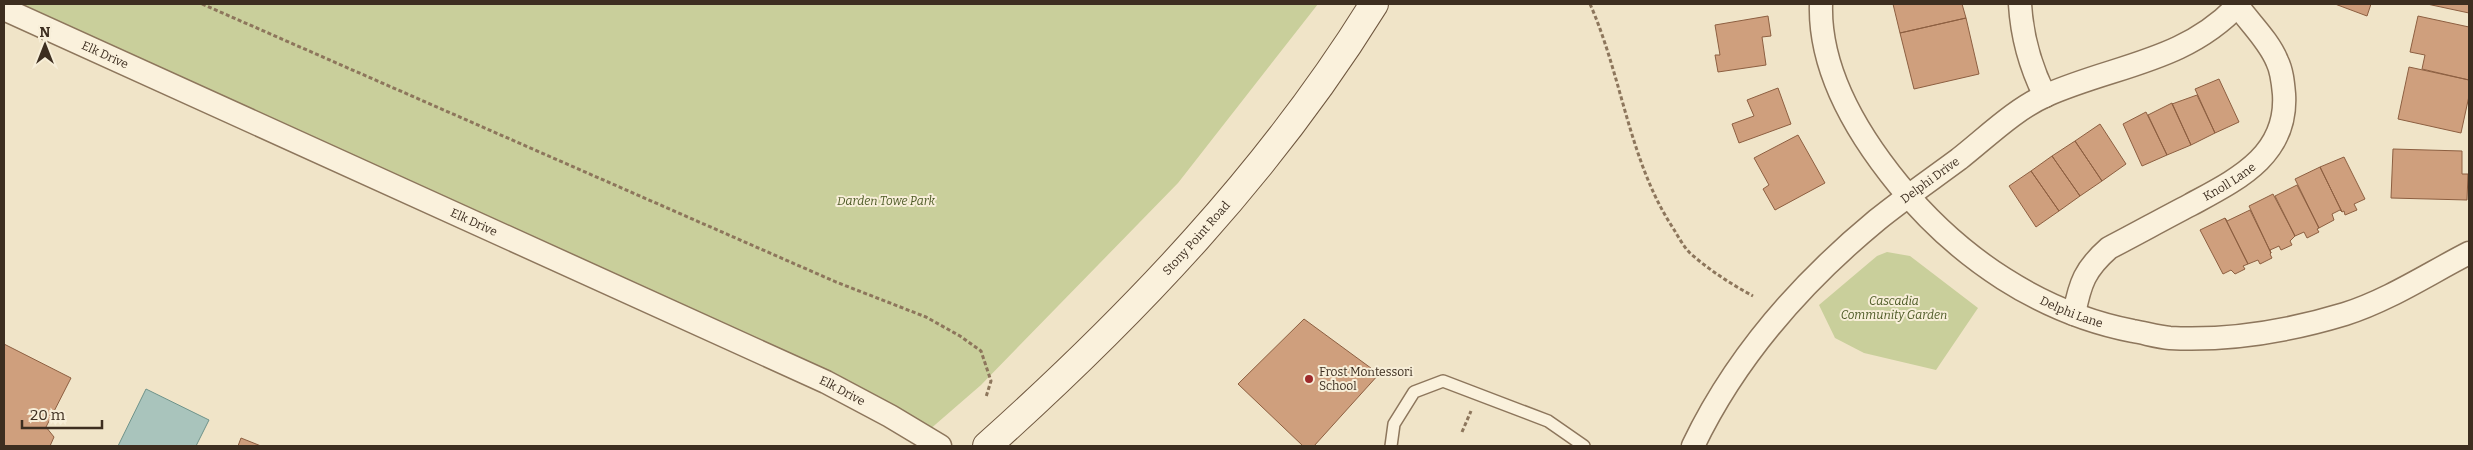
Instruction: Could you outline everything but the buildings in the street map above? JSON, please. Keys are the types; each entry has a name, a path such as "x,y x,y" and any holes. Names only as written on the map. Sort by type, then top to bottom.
{"main road":[{"name":"Stony Point Road","path":"987,446 1075,366 1197,240 1239,192 1301,111 1354,36 1374,4"}],"street":[{"name":"Delphi Lane","path":"1820,4 1820,22 1831,68 1846,101 1864,139 1909,197 1959,248 2006,281 2059,309 2115,327 2169,338 2231,338 2287,328 2345,314 2396,292 2469,253"},
{"path":"2020,4 2027,53 2032,70 2045,96"},
{"name":"Delphi Drive","path":"1693,446 1715,404 1733,376 1782,313 1845,248 2014,116 2045,96 2170,53 2195,40 2238,5"},
{"name":"Knoll Lane","path":"2074,314 2081,283 2088,269 2109,248 2248,172 2269,150 2276,138 2281,126 2284,102 2279,67 2269,46 2238,5"},
{"name":"Elk Drive","path":"4,9 826,382 890,416 940,446"}],"lane":[{"path":"1391,446 1394,424 1414,392 1443,381 1548,421 1584,446"}],"path":[{"path":"202,4 836,282 926,317 960,336 981,351 991,381 986,397"},
{"path":"1590,4 1599,24 1634,140 1660,207 1689,252 1730,284 1753,296"}],"green space":[{"name":"Darden Towe Park","path":"4,4 1318,4 1178,183 981,385 921,437"},
{"name":"Cascadia Community Garden","path":"1887,252 1910,256 1978,308 1936,370 1864,353 1835,338 1819,305 1877,256"}],"water":[{"path":"146,389 209,420 196,446 118,446"}],"place":[{"name":"Frost Montessori School","path":"1309,379"}]}
